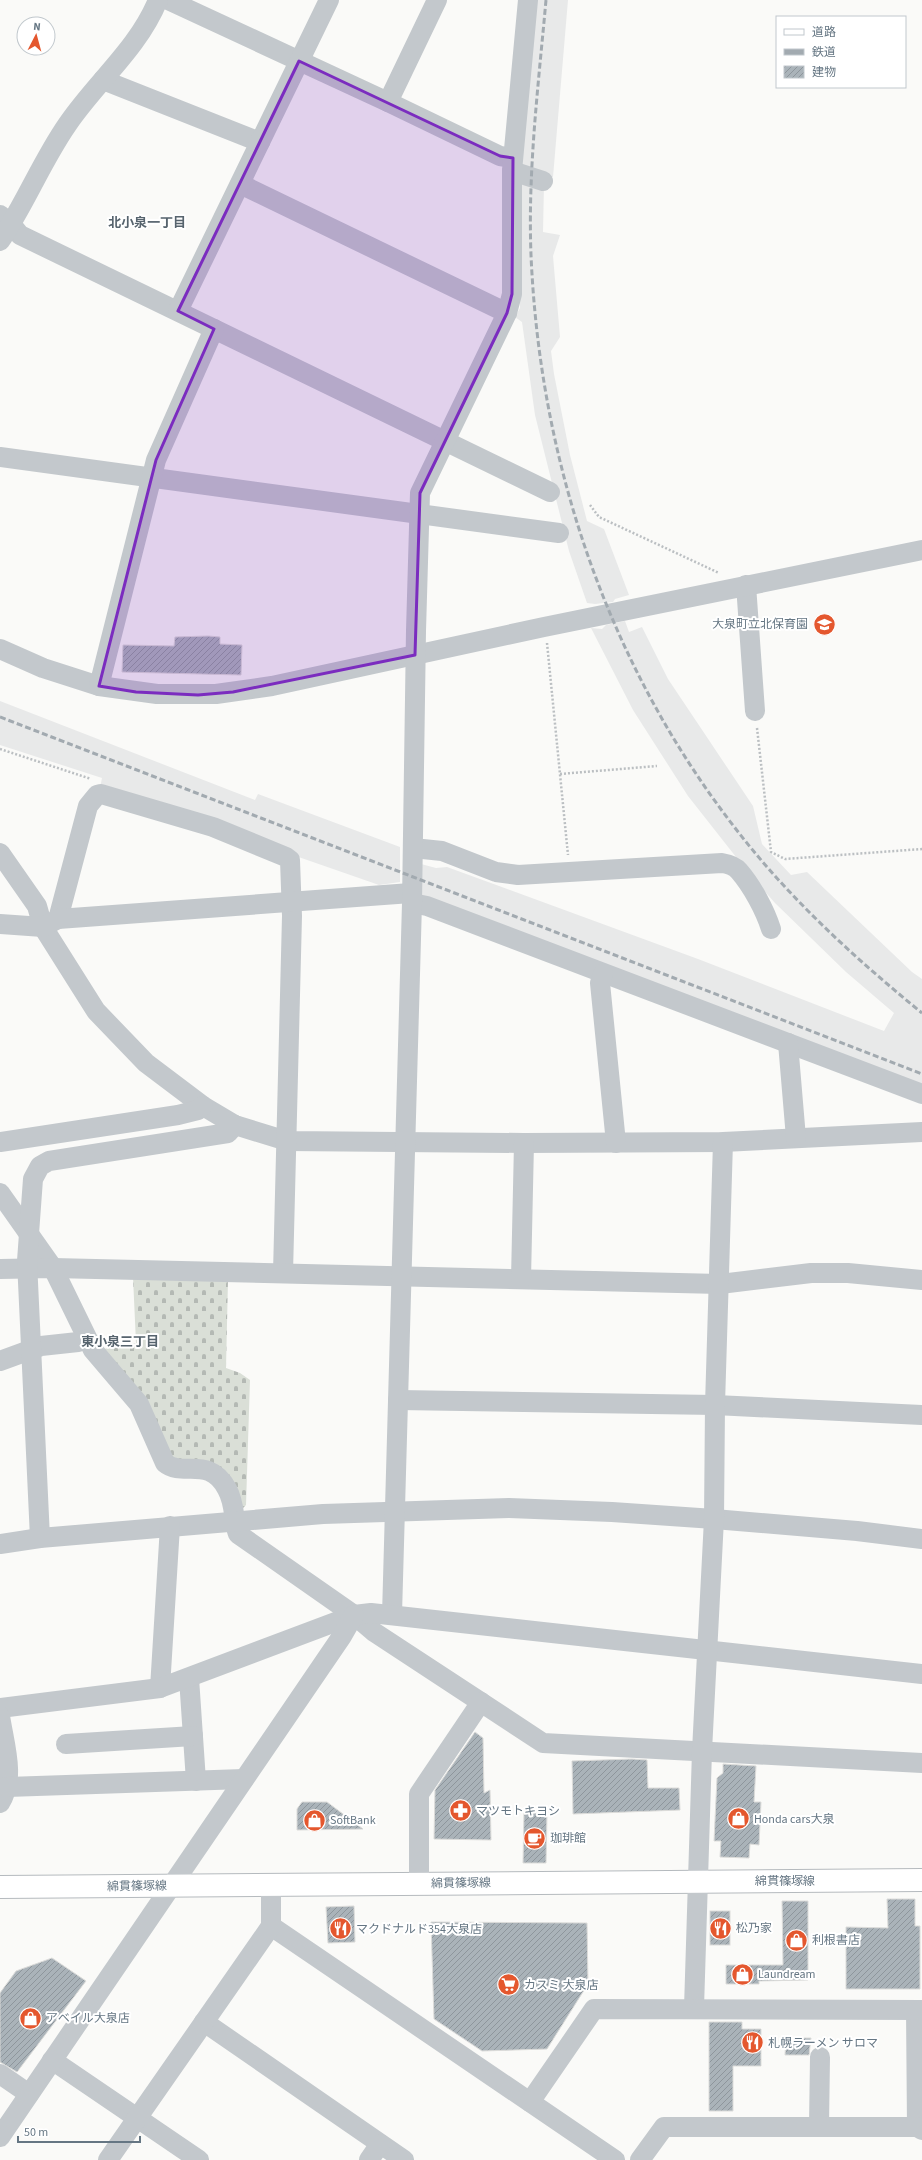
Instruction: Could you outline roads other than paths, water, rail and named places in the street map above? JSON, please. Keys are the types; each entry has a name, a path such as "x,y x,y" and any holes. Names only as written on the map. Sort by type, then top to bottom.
{"main road":[{"name":"綿貫篠塚線","path":"0,1887 922,1880"}],"street":[{"path":"0,240 6,220 66,126 82,103 135,42 158,0"},
{"path":"168,0 388,102 500,156 543,181"},
{"path":"178,311 329,0"},
{"path":"388,102 438,0"},
{"path":"392,1615 412,898 420,493 446,442 507,313 512,294 513,164 528,0"},
{"path":"103,80 260,142"},
{"path":"240,184 507,313"},
{"path":"6,220 20,235 550,492"},
{"path":"99,686 153,477 156,460 214,329"},
{"path":"0,458 153,477 559,533"},
{"path":"0,649 43,668 99,686 157,694 216,694 272,686 544,627 922,550"},
{"path":"746,585 755,711"},
{"path":"50,923 88,806 97,795 101,794 213,826 290,860 292,866 283,1274"},
{"path":"413,848 442,851 503,873 518,875 722,863 729,864 738,870 755,896 767,916 771,929"},
{"path":"0,853 50,923 96,1011 146,1063 203,1106 235,1125 287,1141 524,1143 723,1142 922,1132"},
{"path":"0,924 32,928 50,923 291,900 412,898 427,906 603,974 922,1094"},
{"path":"603,974 600,983 616,1143"},
{"path":"788,1043 796,1138"},
{"path":"0,1142 178,1115 198,1110 203,1106"},
{"path":"132,1122 138,1147"},
{"path":"40,1538 28,1268 33,1179 40,1166 49,1161 228,1133 235,1125"},
{"path":"694,2008 702,1751 714,1519 715,1405 720,1284 723,1142"},
{"path":"521,1279 524,1143"},
{"path":"0,1193 53,1268 93,1350 139,1404 165,1463 173,1468 205,1469 220,1478 231,1498 238,1534 354,1615 374,1632 543,1743 922,1763"},
{"path":"0,1269 53,1268 720,1284 818,1273 848,1273 922,1280"},
{"path":"0,1361 31,1349 87,1339"},
{"path":"398,1400 715,1405 922,1415"},
{"path":"0,1544 40,1538 316,1514 509,1508 612,1512 714,1519 857,1531 922,1539"},
{"path":"160,1688 170,1526"},
{"path":"0,1708 160,1688 354,1615 371,1613 708,1649 922,1674"},
{"path":"0,2136 342,1636 354,1615"},
{"path":"189,1678 196,1781"},
{"path":"419,1884 419,1794 481,1702"},
{"path":"0,1716 8,1761 3,1795 196,1781 244,1780"},
{"path":"66,1744 193,1736"},
{"path":"108,2160 271,1926 271,1885"},
{"path":"271,1926 616,2160"},
{"path":"530,2102 594,2008 919,2010 919,2128 819,2126 664,2127 640,2160"},
{"path":"204,2022 374,2152 404,2160"},
{"path":"819,2126 820,2057"},
{"path":"52,2060 199,2160"},
{"path":"0,2074 29,2094"}],"railway":[{"path":"546,0 536,102 532,171 532,274 539,349 552,424 570,497 593,569 621,639 655,707 694,771 739,833 759,858 803,906 873,972 922,1013"},
{"path":"0,717 922,1074"}],"place":[{"name":"大泉町立北保育園","path":"824,624"},
{"name":"マツモトキヨシ","path":"460,1811"},
{"name":"Honda cars大泉","path":"738,1819"},
{"name":"SoftBank","path":"315,1820"},
{"name":"珈琲館","path":"535,1838"},
{"name":"松乃家","path":"720,1928"},
{"name":"マクドナルド354大泉店","path":"341,1929"},
{"name":"利根書店","path":"796,1940"},
{"name":"Laundream","path":"743,1974"},
{"name":"カスミ 大泉店","path":"509,1985"},
{"name":"アベイル大泉店","path":"31,2018"},
{"name":"札幌ラーメン サロマ","path":"753,2043"}],"district":[{"name":"北小泉一丁目","path":"147,222"},
{"name":"東小泉三丁目","path":"120,1341"}]}
